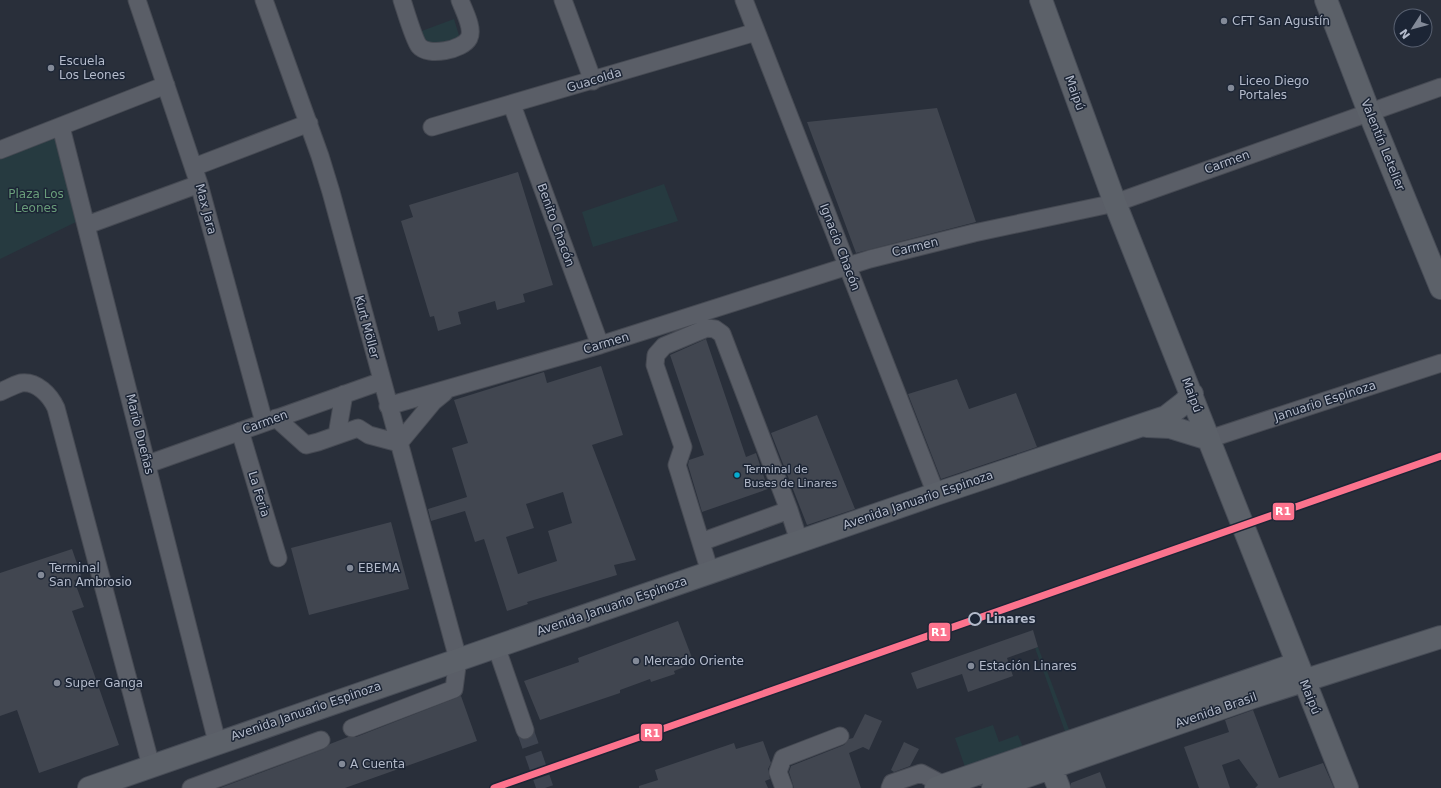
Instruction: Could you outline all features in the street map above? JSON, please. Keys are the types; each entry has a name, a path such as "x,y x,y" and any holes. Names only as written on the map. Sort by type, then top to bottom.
{"main road":[{"name":"Maipú","path":"1041,0 1115,203 1347,788"},
{"name":"Valentín Letelier","path":"1326,0 1369,112 1441,288"},
{"name":"Avenida Januario Espinoza","path":"89,788 217,742 799,541 1136,427 1172,414 1192,394"},
{"name":"Avenida Januario Espinoza","path":"1136,427 1170,427 1209,439"},
{"name":"Avenida Brasil","path":"942,786 1047,759 1300,672 1441,637"},
{"name":"Avenida Brasil","path":"993,788 1047,759"},
{"path":"1047,759 1059,788"}],"street":[{"name":"Max Jara","path":"137,0 194,167 270,420"},
{"name":"Kurt Möller","path":"264,0 309,123 331,192 458,659"},
{"path":"402,0 418,46 427,52 436,53 463,44 469,38 470,29 460,0"},
{"path":"563,0 593,81"},
{"name":"Ignacio Chacón","path":"744,0 936,494"},
{"name":"Guacolda","path":"432,127 512,105 756,32"},
{"path":"0,150 166,85"},
{"name":"Carmen","path":"388,406 600,345 847,266 974,233 1115,203 1441,87"},
{"name":"Benito Chacón","path":"512,105 600,345"},
{"path":"194,167 309,123"},
{"name":"Mario Dueñas","path":"61,127 148,464 217,742"},
{"path":"87,225 199,184"},
{"path":"710,572 677,465 683,447 656,370 655,360 659,350 664,346 707,328 715,329 722,334 789,510 799,541"},
{"name":"Januario Espinoza","path":"1209,439 1441,363"},
{"name":"Carmen","path":"148,464 382,381"},
{"path":"0,392 22,383 30,384 44,391 56,408 151,766"},
{"path":"270,420 306,445 358,428 369,436 399,443 433,402 449,389"},
{"path":"337,435 344,394"},
{"name":"La Feria","path":"240,431 278,558"},
{"path":"701,542 789,510"},
{"path":"496,646 524,730"},
{"path":"352,728 454,689 458,659"},
{"path":"784,788 778,772 782,758 840,736"},
{"path":"191,788 321,740"},
{"path":"890,788 892,783 921,773 938,782 942,786"}],"green space":[{"path":"454,19 461,42 427,51 419,32"},
{"name":"Plaza Los Leones","path":"56,137 78,221 0,259 0,159"},
{"path":"664,184 678,221 593,247 582,212"},
{"path":"1038,647 1071,735 1067,737 1035,648"},
{"path":"993,725 999,742 1018,735 1025,752 966,770 955,738"}],"building":[{"path":"937,108 976,222 856,253 807,122"},
{"path":"518,172 553,285 523,294 525,302 497,310 495,301 458,312 461,324 438,331 434,316 430,317 401,221 413,217 409,205"},
{"path":"706,339 746,457 756,453 768,489 702,512 688,465 689,460 704,455 670,355"},
{"path":"601,366 623,435 592,445 636,560 614,565 617,575 527,602 528,604 507,611 484,539 475,542 465,511 431,521 428,509 467,497 452,448 468,443 454,400 544,372 547,383","holes":["563,492 572,523 548,531 557,561 518,574 506,537 534,528 526,504"]},
{"path":"957,379 969,409 1016,393 1037,447 941,479 908,394"},
{"path":"817,415 855,509 807,525 771,433"},
{"name":"EBEMA","path":"391,522 409,589 309,615 291,548"},
{"name":"Super Ganga","path":"72,549 82,578 74,580 84,607 72,611 119,745 39,773 17,710 0,716 0,573"},
{"name":"Mercado Oriente","path":"678,621 694,663 674,671 675,674 651,682 650,679 620,690 620,693 540,720 524,681 579,662 578,658"},
{"name":"Estación Linares","path":"1033,630 1038,647 1007,658 1013,676 968,692 962,674 917,689 911,673"},
{"name":"A Cuenta","path":"461,696 477,741 345,788 220,788 324,749 330,744 348,737 356,737"},
{"path":"1253,710 1279,778 1323,763 1334,788 1255,788 1258,785 1239,759 1222,765 1230,788 1199,788 1184,747 1229,732 1225,720"},
{"path":"865,714 882,721 869,750 863,747 849,753 861,788 794,788 789,772 791,766 844,745 849,739 853,738"},
{"path":"763,741 771,763 768,769 770,779 765,781 768,788 639,788 639,786 658,780 655,770 734,743 736,749"},
{"path":"904,742 919,749 910,766 894,772 891,770"},
{"path":"1100,772 1106,788 1071,788 1071,783"}],"tunnel":[{"path":"525,730 545,788"}],"transit line":[{"name":"R1","path":"494,788 1441,456"}],"place":[{"name":"CFT San Agustín","path":"1224,21"},
{"name":"Escuela Los Leones","path":"51,68"},
{"name":"Liceo Diego Portales","path":"1231,88"},
{"name":"Terminal de Buses de Linares","path":"737,475"},
{"name":"EBEMA","path":"350,568"},
{"name":"Terminal San Ambrosio","path":"41,575"},
{"name":"Linares","path":"975,619"},
{"name":"Mercado Oriente","path":"636,661"},
{"name":"Estación Linares","path":"971,666"},
{"name":"Super Ganga","path":"57,683"},
{"name":"A Cuenta","path":"342,764"}]}
